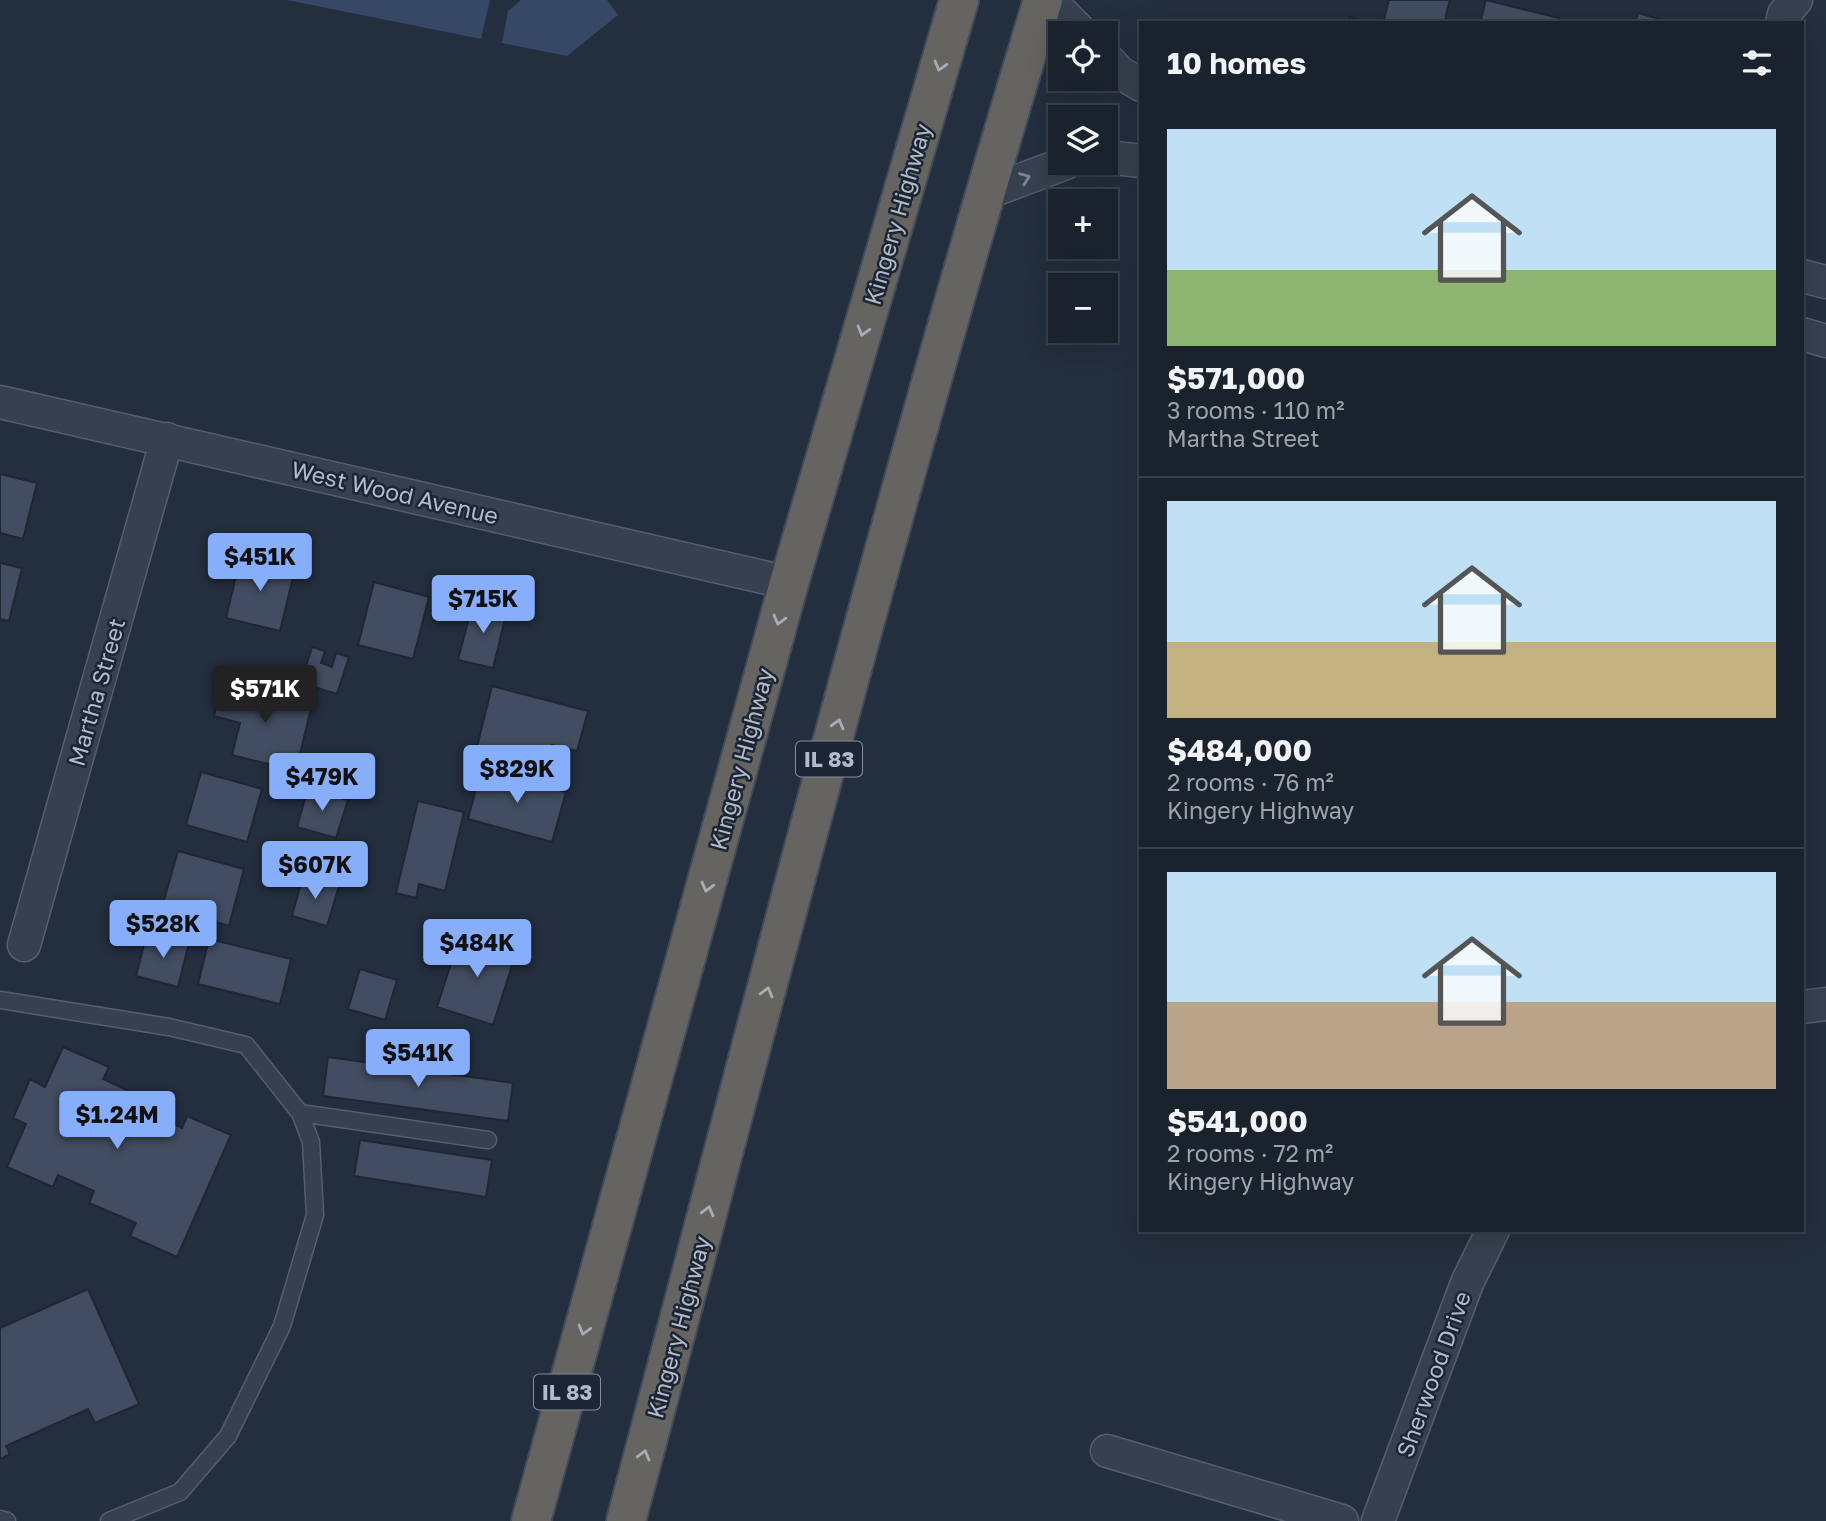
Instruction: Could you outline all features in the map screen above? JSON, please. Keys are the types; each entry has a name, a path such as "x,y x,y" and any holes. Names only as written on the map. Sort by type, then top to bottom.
{"highway":[{"name":"Kingery Highway","path":"531,1521 789,583 959,0"},
{"name":"Kingery Highway","path":"626,1521 874,588 984,194 1043,0"}],"street":[{"path":"1049,0 1070,21"},
{"path":"1118,71 1139,84"},
{"path":"1118,159 1139,161"},
{"path":"984,194 1048,170"},
{"path":"1804,276 1826,282"},
{"path":"1804,335 1826,341"},
{"name":"West Wood Avenue","path":"0,402 789,583"},
{"name":"Martha Street","path":"24,945 167,439"},
{"path":"1804,1007 1826,1004"},
{"name":"Sherwood Drive","path":"1378,1521 1467,1283 1492,1232"},
{"path":"1107,1451 1342,1521"}],"lane":[{"path":"0,1000 169,1027 246,1045 300,1113 311,1142 315,1215 282,1326 228,1436 180,1492 109,1521"},
{"path":"300,1113 488,1140"},
{"path":"0,1519 6,1521"}],"water":[{"path":"287,0 490,0 481,39"},
{"path":"521,0 607,0 618,15 567,56 502,43 508,11"}],"building":[{"path":"1389,0 1450,0 1445,21 1384,21"},
{"path":"1486,0 1559,18 1558,21 1481,21"},
{"path":"1638,13 1666,21 1636,21"},
{"path":"1350,17 1364,21 1349,21"},
{"path":"0,474 37,483 23,539 0,533"},
{"path":"241,555 295,569 280,631 226,618"},
{"path":"0,563 22,568 9,621 0,619"},
{"path":"374,582 429,597 413,659 358,645"},
{"path":"473,602 507,611 493,668 458,660"},
{"path":"312,647 325,651 321,663 332,667 336,653 349,657 337,694 301,683"},
{"path":"222,682 312,704 296,771 232,755 240,723 214,716"},
{"path":"492,686 588,711 577,751 552,745 546,769 476,751"},
{"path":"481,769 566,792 552,842 468,819"},
{"path":"201,772 262,789 247,842 186,825"},
{"path":"308,788 348,800 336,838 297,827"},
{"path":"418,801 464,812 445,891 419,884 416,898 396,893"},
{"path":"178,851 244,869 229,926 162,907"},
{"path":"303,876 339,886 327,926 292,916"},
{"path":"461,932 517,950 493,1025 437,1007"},
{"path":"147,933 189,943 178,987 136,976"},
{"path":"209,939 291,959 280,1004 198,984"},
{"path":"360,969 397,980 385,1020 348,1009"},
{"path":"63,1047 109,1067 103,1079 140,1096 135,1107 182,1128 187,1116 231,1135 177,1257 130,1236 136,1223 89,1203 94,1191 58,1175 53,1187 7,1167 26,1124 13,1118 30,1079 45,1087"},
{"path":"328,1057 513,1083 508,1121 323,1096"},
{"path":"360,1140 492,1160 486,1197 354,1176"},
{"path":"88,1289 139,1404 95,1423 88,1409 6,1446 10,1454 0,1459 0,1328"}]}
